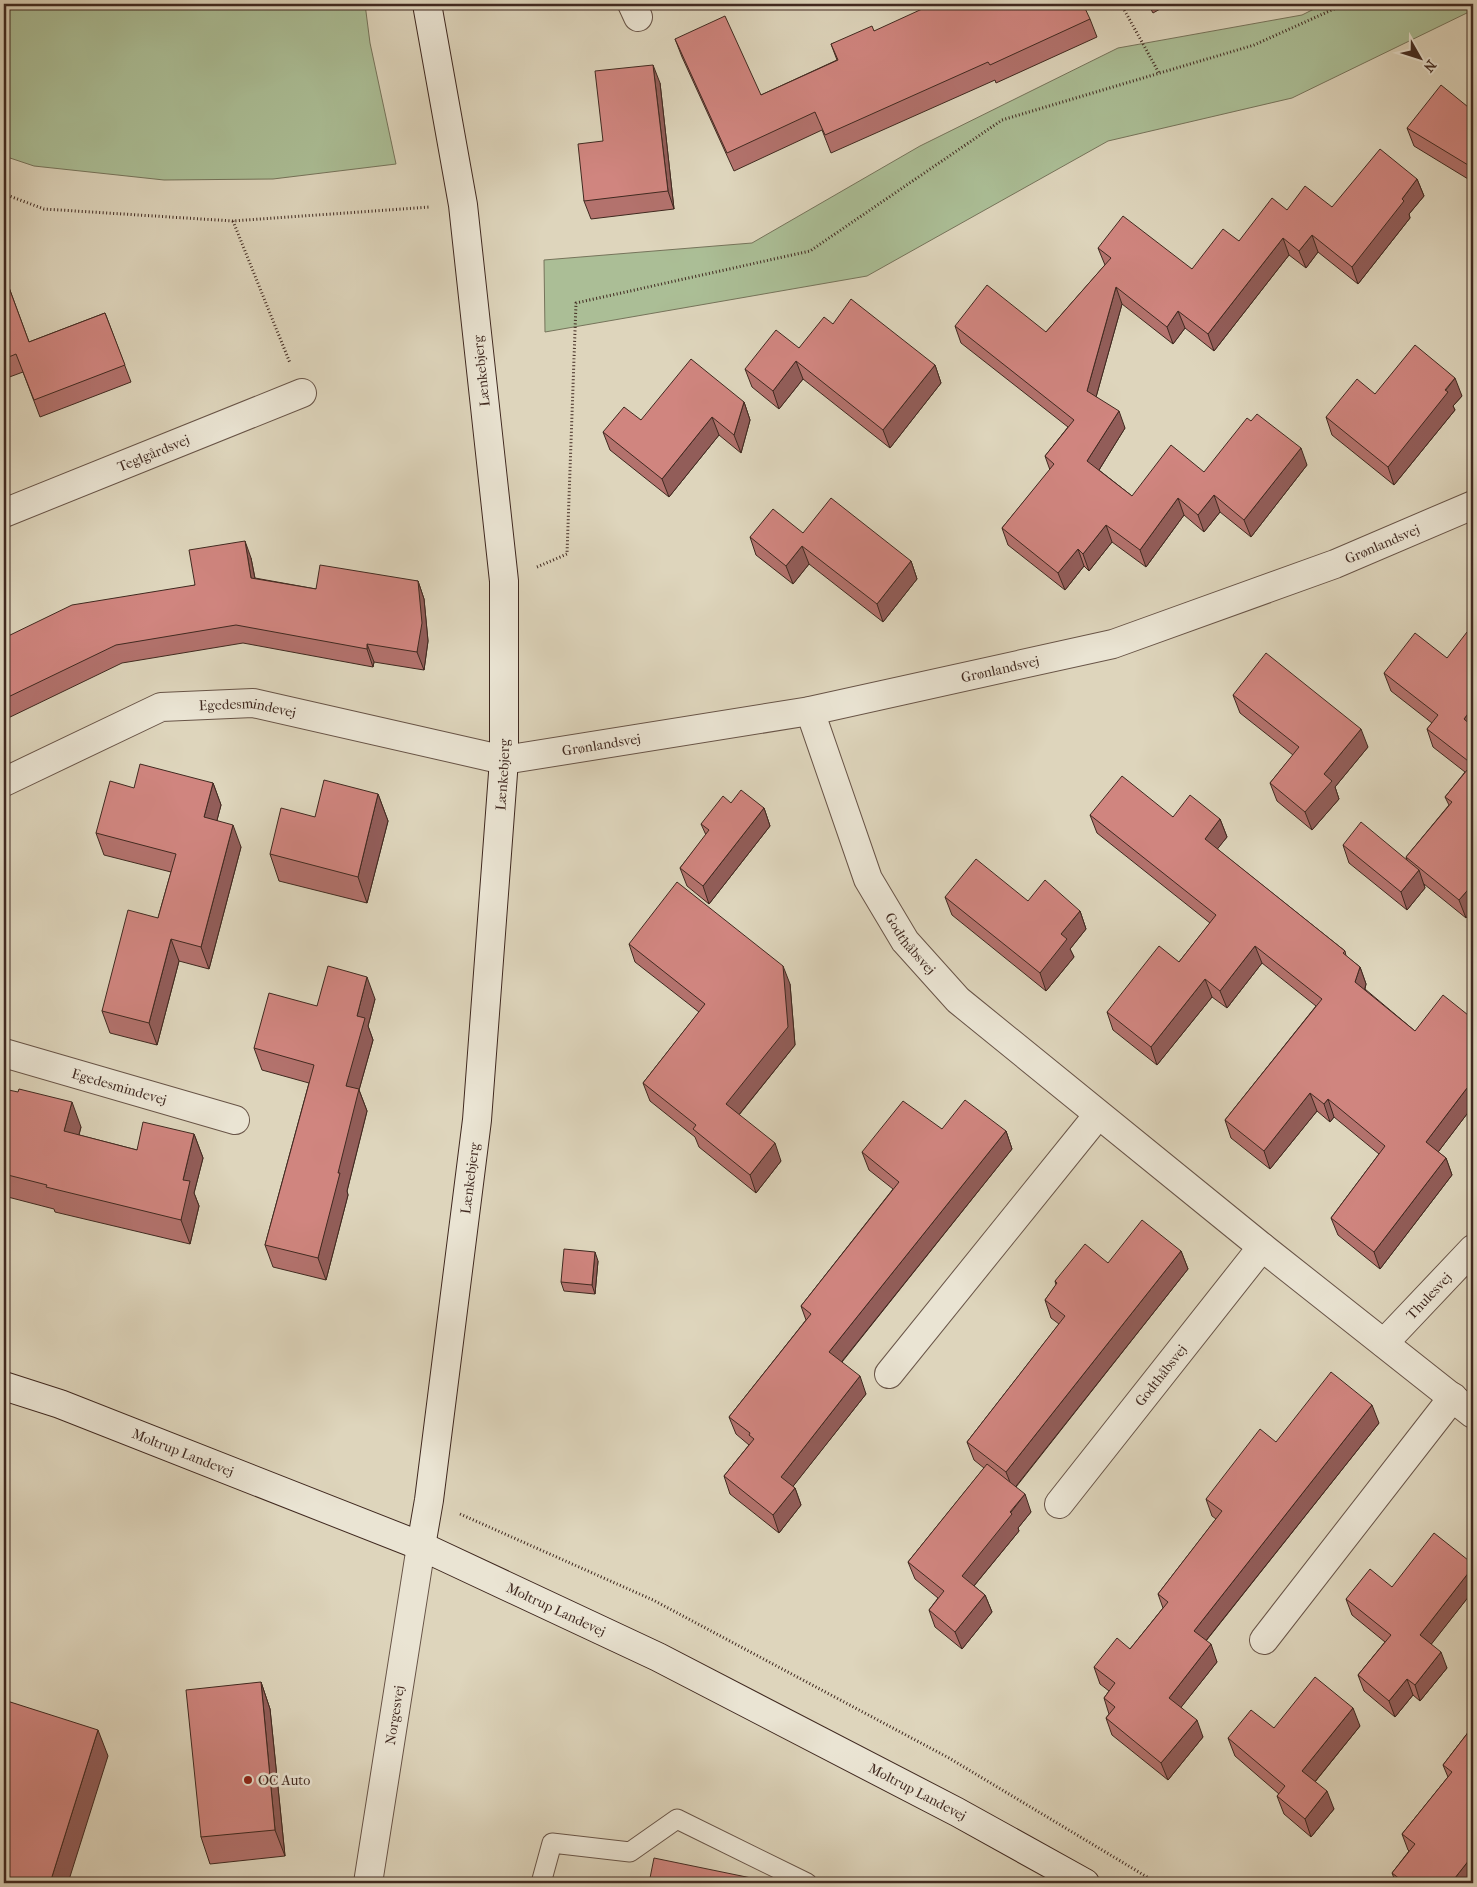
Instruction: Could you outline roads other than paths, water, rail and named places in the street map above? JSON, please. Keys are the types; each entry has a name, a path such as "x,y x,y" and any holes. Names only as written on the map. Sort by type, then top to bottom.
{"street":[{"name":"Lænkebjerg","path":"422,1546 430,1500 477,1120 504,760 504,581 463,205 427,4"},
{"name":"Teglgårdsvej","path":"4,513 302,393"},
{"name":"Grønlandsvej","path":"504,760 810,711 1113,644 1335,564 1473,505"},
{"name":"Egedesmindevej","path":"4,782 161,708 252,703 504,760"},
{"name":"Godthåbsvej","path":"810,711 868,879 905,941 958,1000 1262,1247 1463,1406 1264,1640"},
{"name":"Egedesmindevej","path":"4,1053 235,1120"},
{"path":"889,1374 1098,1115"},
{"name":"Godthåbsvej","path":"1059,1504 1262,1247"},
{"name":"Thulesvej","path":"1384,1343 1473,1250"},
{"name":"Moltrup Landevej","path":"4,1386 60,1404 422,1546 658,1657 958,1812 1085,1883"},
{"name":"Norgesvej","path":"368,1883 422,1546"}],"lane":[{"path":"541,1883 552,1843 630,1852 677,1819 807,1883"}],"place":[{"name":"OC Auto","path":"248,1780"}]}
